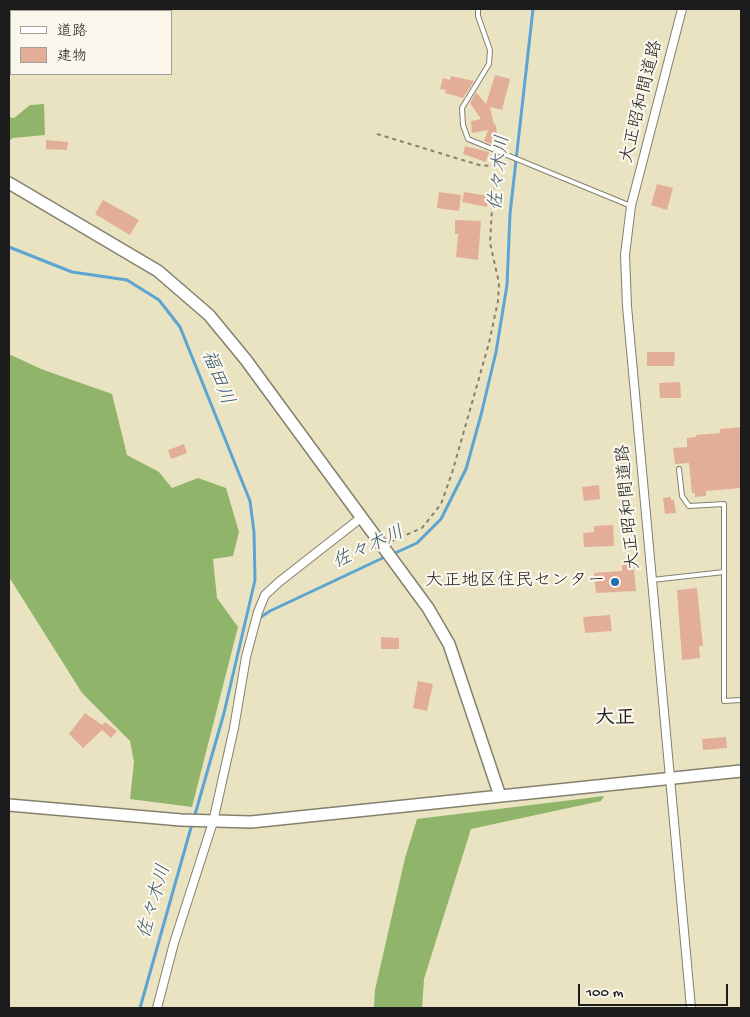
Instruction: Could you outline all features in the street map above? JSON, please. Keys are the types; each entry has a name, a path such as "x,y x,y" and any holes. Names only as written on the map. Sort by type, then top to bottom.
{"street":[{"name":"大正昭和間道路","path":"682,9 632,206 625,254 627,306 691,1008"},
{"path":"9,184 158,271 209,314 246,360 428,608 449,644 500,796"},
{"path":"157,1008 210,822 253,627 265,595 278,582 362,517"},
{"path":"9,805 181,820 251,822 741,770"}],"lane":[{"path":"478,9 478,16 490,50 489,64 462,108 463,125 468,139 632,206"},
{"path":"680,469 682,496 688,506 724,504 724,701 741,700"},
{"path":"652,580 724,572"}],"path":[{"path":"377,134 479,165 493,166"},
{"path":"383,546 422,528 441,504 452,473 498,301 499,283 490,243 493,166 496,150"}],"green space":[{"path":"44,104 45,135 13,138 9,141 9,117 14,118 30,105"},
{"path":"9,354 41,369 112,394 127,455 159,472 172,488 198,478 226,488 239,532 233,556 213,559 217,598 238,627 192,807 130,799 134,762 130,741 82,693 9,577"},
{"path":"604,796 601,801 471,829 424,979 422,1008 374,1008 375,990 405,858 417,819"}],"building":[{"path":"495,75 510,79 502,110 490,107 494,124 496,125 497,139 495,143 491,142 491,144 484,141 488,130 472,133 471,121 481,119 470,103 476,92 486,104"},
{"path":"451,76 474,81 463,98 445,93 446,90 440,89 443,78 450,80"},
{"path":"46,140 68,142 67,150 46,149"},
{"path":"465,146 489,152 486,162 463,154"},
{"path":"657,184 673,188 667,210 651,205"},
{"path":"439,192 461,195 459,211 437,208"},
{"path":"464,192 489,196 487,207 462,202"},
{"path":"103,200 139,220 130,235 95,214"},
{"path":"455,220 481,221 478,260 456,257 458,234 455,234"},
{"path":"647,352 675,352 674,366 647,366"},
{"path":"680,382 681,398 660,398 659,383"},
{"path":"741,427 741,488 706,491 706,496 695,497 695,493 692,493 689,463 675,464 673,448 687,447 687,438 696,437 696,435 720,433 720,429"},
{"path":"184,444 187,453 171,459 168,450"},
{"path":"599,485 600,499 584,501 582,487"},
{"path":"671,497 671,500 674,500 676,513 665,514 663,498"},
{"path":"613,525 614,546 584,547 583,533 594,532 594,526"},
{"name":"大正地区住民センター","path":"631,560 631,570 634,570 636,591 596,593 594,573 622,571 622,561"},
{"path":"697,588 703,646 699,646 700,658 682,660 677,590"},
{"path":"610,615 612,631 585,633 583,617"},
{"path":"381,637 399,638 399,649 381,649"},
{"path":"418,681 433,684 427,711 413,708"},
{"path":"85,713 102,725 105,722 117,731 111,738 102,730 83,748 69,734"},
{"path":"726,737 727,748 703,750 702,739"}],"waterway":[{"name":"佐々木川","path":"393,554 417,543 441,519 466,469 481,415 496,352 507,285 510,214 533,9"},
{"name":"福田川","path":"9,247 72,272 127,280 159,300 180,327 250,501 254,532 255,580 224,713 194,818"},
{"name":"佐々木川","path":"258,619 270,611 387,556"},
{"name":"佐々木川","path":"140,1008 192,824"}],"place":[{"name":"大正地区住民センター","path":"615,582"}],"district":[{"name":"大正","path":"615,720"}]}
